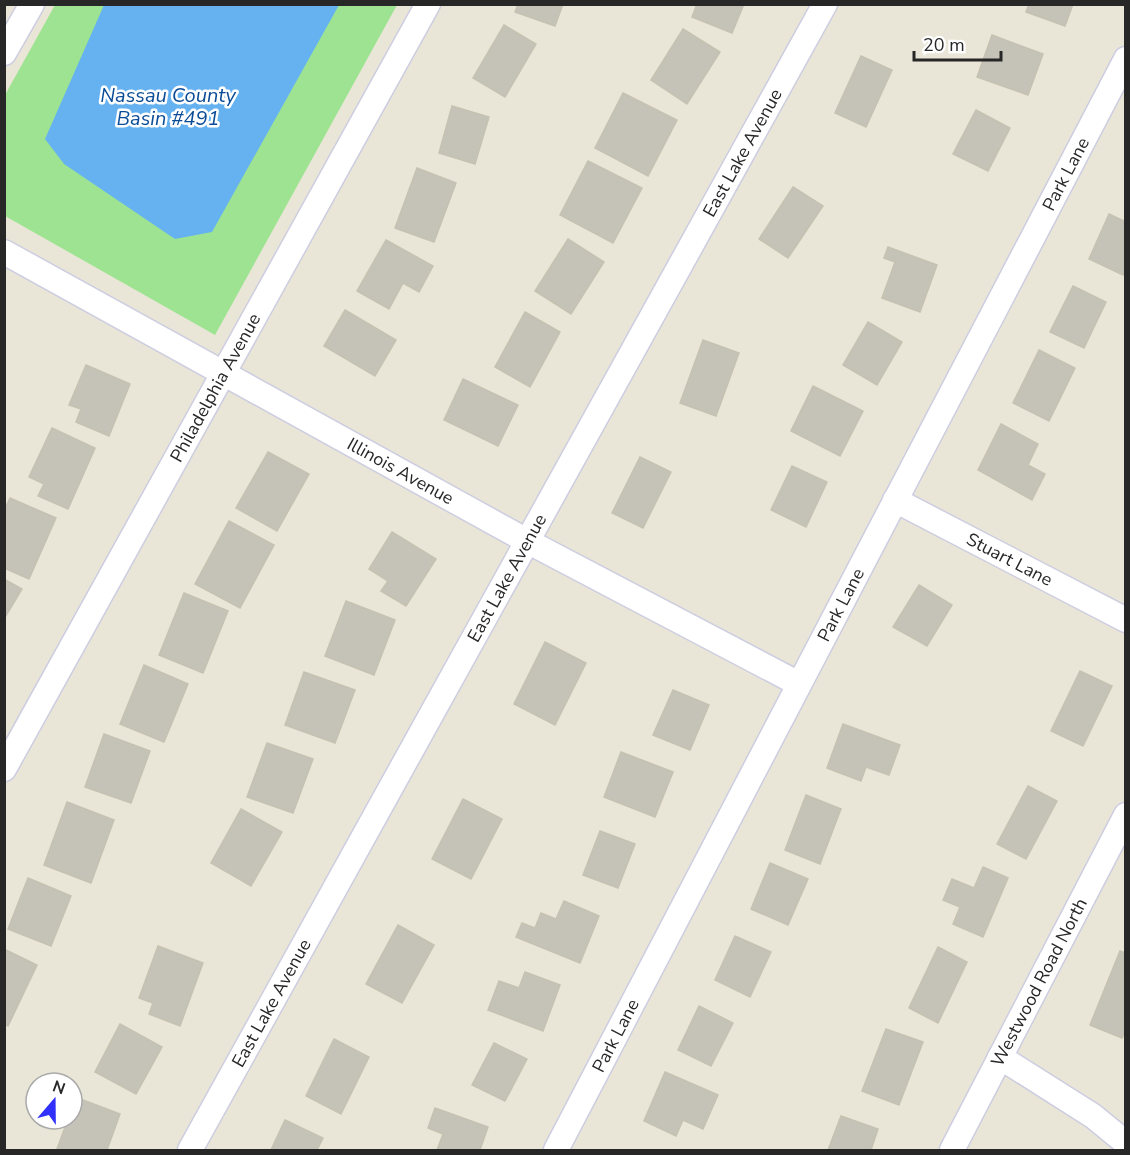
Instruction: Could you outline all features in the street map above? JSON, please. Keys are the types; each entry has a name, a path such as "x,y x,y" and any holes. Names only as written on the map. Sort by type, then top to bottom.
{"street":[{"path":"4,53 32,4"},
{"name":"Philadelphia Avenue","path":"4,769 428,4"},
{"name":"East Lake Avenue","path":"190,1150 825,4"},
{"name":"Park Lane","path":"556,1150 1125,59"},
{"name":"Illinois Avenue","path":"4,252 527,541 799,684"},
{"name":"Stuart Lane","path":"895,500 1125,620"},
{"name":"Westwood Road North","path":"952,1150 1125,814"},
{"path":"1000,1057 1094,1116 1125,1143"}],"green space":[{"path":"55,5 397,5 215,335 5,216 5,95"}],"water":[{"name":"Nassau County Basin #491","path":"104,5 339,5 212,232 175,239 64,164 45,139"}],"building":[{"path":"518,4 563,4 555,26 515,12"},
{"path":"697,4 744,4 732,33 692,17"},
{"path":"1029,4 1073,4 1065,26 1026,12"},
{"path":"504,25 536,44 505,97 473,78"},
{"path":"683,29 720,52 687,104 651,80"},
{"path":"992,35 1043,54 1028,95 977,77"},
{"path":"861,56 892,70 866,127 835,113"},
{"path":"623,93 677,120 648,176 595,148"},
{"path":"452,106 489,117 475,164 439,153"},
{"path":"976,110 1010,128 988,171 953,154"},
{"path":"588,161 642,188 613,243 560,215"},
{"path":"417,168 456,183 434,242 395,228"},
{"path":"793,187 823,206 788,258 759,239"},
{"path":"1109,214 1126,222 1126,270 1123,275 1089,259"},
{"path":"568,239 604,262 571,314 535,291"},
{"path":"386,240 433,266 419,292 403,283 389,309 357,291"},
{"path":"888,247 937,265 920,312 882,298 895,262 884,258"},
{"path":"1073,286 1106,302 1084,348 1050,332"},
{"path":"345,310 396,340 375,376 324,346"},
{"path":"525,312 560,332 530,387 495,367"},
{"path":"868,322 902,342 877,385 843,365"},
{"path":"703,340 739,353 716,416 680,403"},
{"path":"1039,350 1075,368 1049,421 1013,403"},
{"path":"86,365 130,384 109,436 76,422 81,409 69,405"},
{"path":"463,379 518,405 498,446 444,420"},
{"path":"813,386 863,411 840,456 791,431"},
{"path":"1001,424 1038,444 1028,465 1045,474 1032,500 978,470"},
{"path":"52,428 95,448 68,509 38,496 44,484 29,477"},
{"path":"268,452 309,474 277,531 236,508"},
{"path":"640,457 671,472 643,528 612,513"},
{"path":"792,466 827,482 806,527 771,510"},
{"path":"10,498 56,518 29,579 4,568 4,511"},
{"path":"229,521 274,545 240,608 195,584"},
{"path":"392,532 436,559 406,606 381,591 388,581 369,569"},
{"path":"4,579 22,589 4,619"},
{"path":"919,585 952,605 927,646 893,627"},
{"path":"184,593 228,611 203,673 159,655"},
{"path":"346,601 395,620 374,675 325,656"},
{"path":"545,642 586,663 555,725 514,704"},
{"path":"144,665 188,684 164,742 120,724"},
{"path":"1080,671 1112,686 1083,746 1051,731"},
{"path":"304,672 355,690 335,743 285,725"},
{"path":"673,690 709,705 690,750 653,735"},
{"path":"843,724 900,745 889,775 866,767 861,781 827,768"},
{"path":"104,734 150,751 131,803 85,787"},
{"path":"267,743 313,759 293,813 247,797"},
{"path":"621,752 673,772 655,817 604,797"},
{"path":"1028,786 1057,801 1026,859 997,844"},
{"path":"806,795 841,809 820,864 785,850"},
{"path":"463,799 502,819 471,879 432,859"},
{"path":"67,802 114,820 91,883 44,865"},
{"path":"241,809 282,832 251,886 211,863"},
{"path":"600,831 635,844 618,888 583,875"},
{"path":"770,863 808,879 788,925 751,909"},
{"path":"983,867 1008,878 983,937 953,924 960,907 943,900 952,879 974,888"},
{"path":"28,878 71,896 51,946 8,929"},
{"path":"564,901 599,916 580,963 516,937 522,923 535,928 541,913 556,919"},
{"path":"398,925 434,945 402,1003 366,984"},
{"path":"735,936 771,952 750,997 715,980"},
{"path":"158,946 203,963 180,1026 149,1014 153,1003 139,998"},
{"path":"938,947 967,962 938,1023 909,1008"},
{"path":"4,949 37,965 8,1026 4,1024"},
{"path":"1120,951 1126,953 1126,1029 1122,1038 1090,1025"},
{"path":"525,972 560,985 543,1031 488,1010 499,981 519,988"},
{"path":"699,1006 733,1023 711,1066 678,1050"},
{"path":"120,1024 162,1047 136,1094 95,1072"},
{"path":"886,1029 923,1042 899,1105 862,1091"},
{"path":"334,1039 369,1057 341,1114 306,1096"},
{"path":"494,1043 527,1059 505,1101 472,1085"},
{"path":"665,1072 718,1095 703,1129 683,1120 676,1136 644,1121"},
{"path":"84,1100 120,1114 107,1150 57,1149 64,1131 84,1131"},
{"path":"435,1108 488,1127 480,1150 437,1150 443,1134 428,1128"},
{"path":"841,1116 878,1129 871,1150 828,1150"},
{"path":"285,1120 323,1138 317,1150 271,1150"}]}
